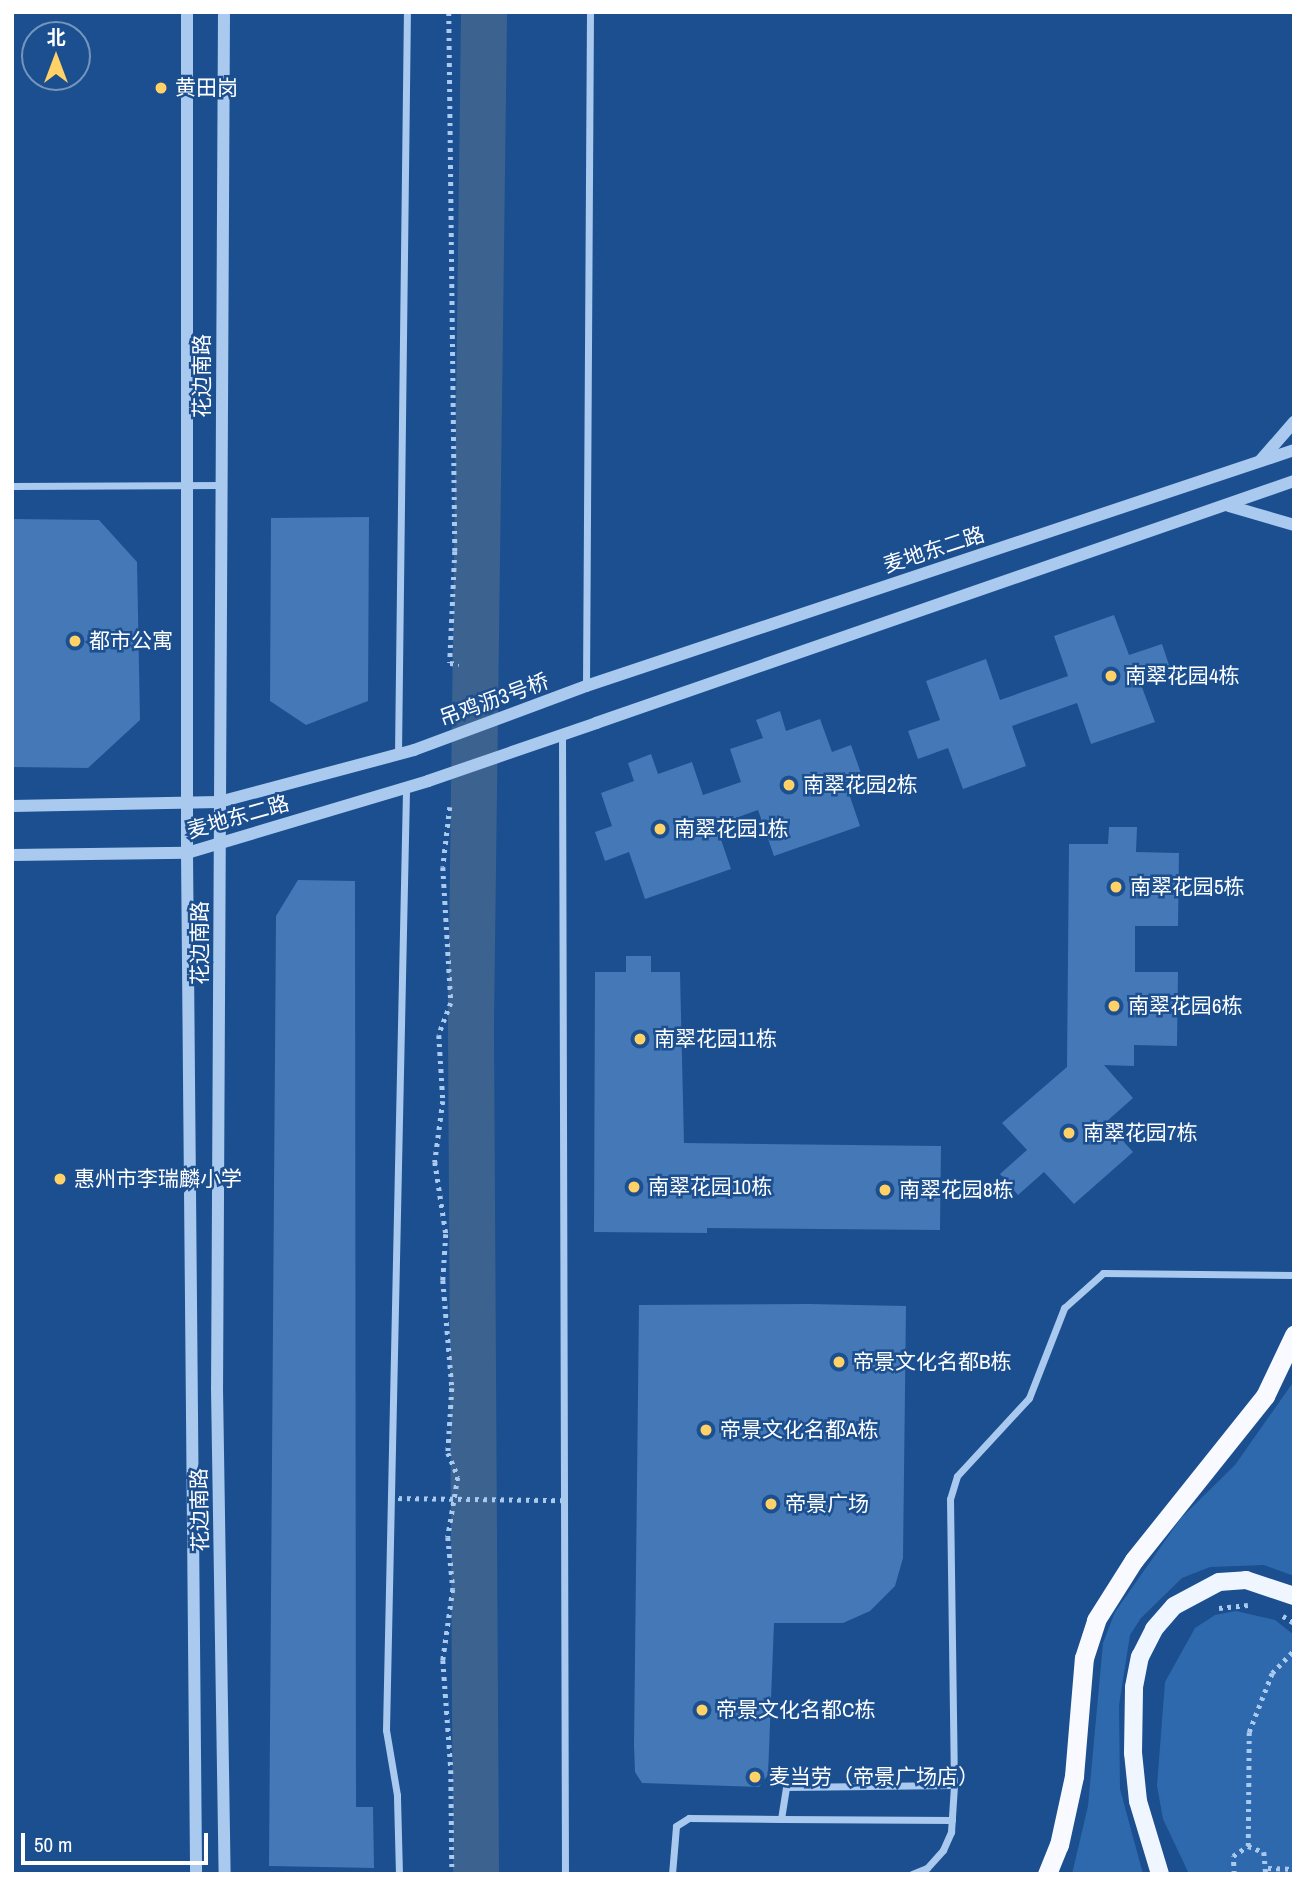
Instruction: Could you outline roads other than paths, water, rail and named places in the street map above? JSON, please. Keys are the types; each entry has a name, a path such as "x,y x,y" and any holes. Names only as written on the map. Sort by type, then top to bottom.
{"highway":[{"path":"1047,1874 1059,1845 1074,1776 1084,1658 1096,1620 1134,1560 1265,1396 1294,1335"}],"main road":[{"path":"1160,1874 1138,1801 1133,1753 1133,1687 1140,1657 1154,1629 1174,1606 1219,1582 1245,1580 1294,1596"}],"street":[{"name":"花边南路","path":"187,12 187,853 196,1874"},
{"name":"花边南路","path":"224,12 217,1388 225,1874"},
{"path":"398,754 407,12"},
{"path":"586,686 590,12"},
{"path":"1259,463 1294,422"},
{"name":"麦地东二路","path":"586,686 1294,450"},
{"path":"565,1874 562,734 1229,506 1294,481"},
{"path":"12,485 221,485"},
{"path":"1229,506 1294,525"},
{"name":"吊鸡沥3号桥","path":"414,750 586,686"},
{"name":"麦地东二路","path":"12,855 187,853 406,788 562,734"},
{"name":"麦地东二路","path":"12,806 219,802 414,750"},
{"path":"399,1874 397,1795 386,1730 406,788"},
{"path":"912,1874 927,1868 943,1850 953,1820 950,1499 957,1476 1029,1398 1065,1308 1103,1273 1294,1275"},
{"path":"781,1819 786,1787 954,1785"},
{"path":"672,1874 676,1826 689,1818 953,1820"}],"waterway":[{"path":"476,1874 471,1023 484,12"}],"place":[{"name":"黄田岗","path":"161,88"},
{"name":"都市公寓","path":"75,641"},
{"name":"南翠花园4栋","path":"1111,676"},
{"name":"南翠花园2栋","path":"789,785"},
{"name":"南翠花园1栋","path":"660,829"},
{"name":"南翠花园5栋","path":"1116,887"},
{"name":"南翠花园6栋","path":"1114,1006"},
{"name":"南翠花园11栋","path":"640,1039"},
{"name":"南翠花园7栋","path":"1069,1133"},
{"name":"惠州市李瑞麟小学","path":"60,1179"},
{"name":"南翠花园10栋","path":"634,1187"},
{"name":"南翠花园8栋","path":"885,1190"},
{"name":"帝景文化名都B栋","path":"839,1362"},
{"name":"帝景文化名都A栋","path":"706,1430"},
{"name":"帝景广场","path":"771,1504"},
{"name":"帝景文化名都C栋","path":"702,1710"},
{"name":"麦当劳（帝景广场店）","path":"755,1777"}]}
